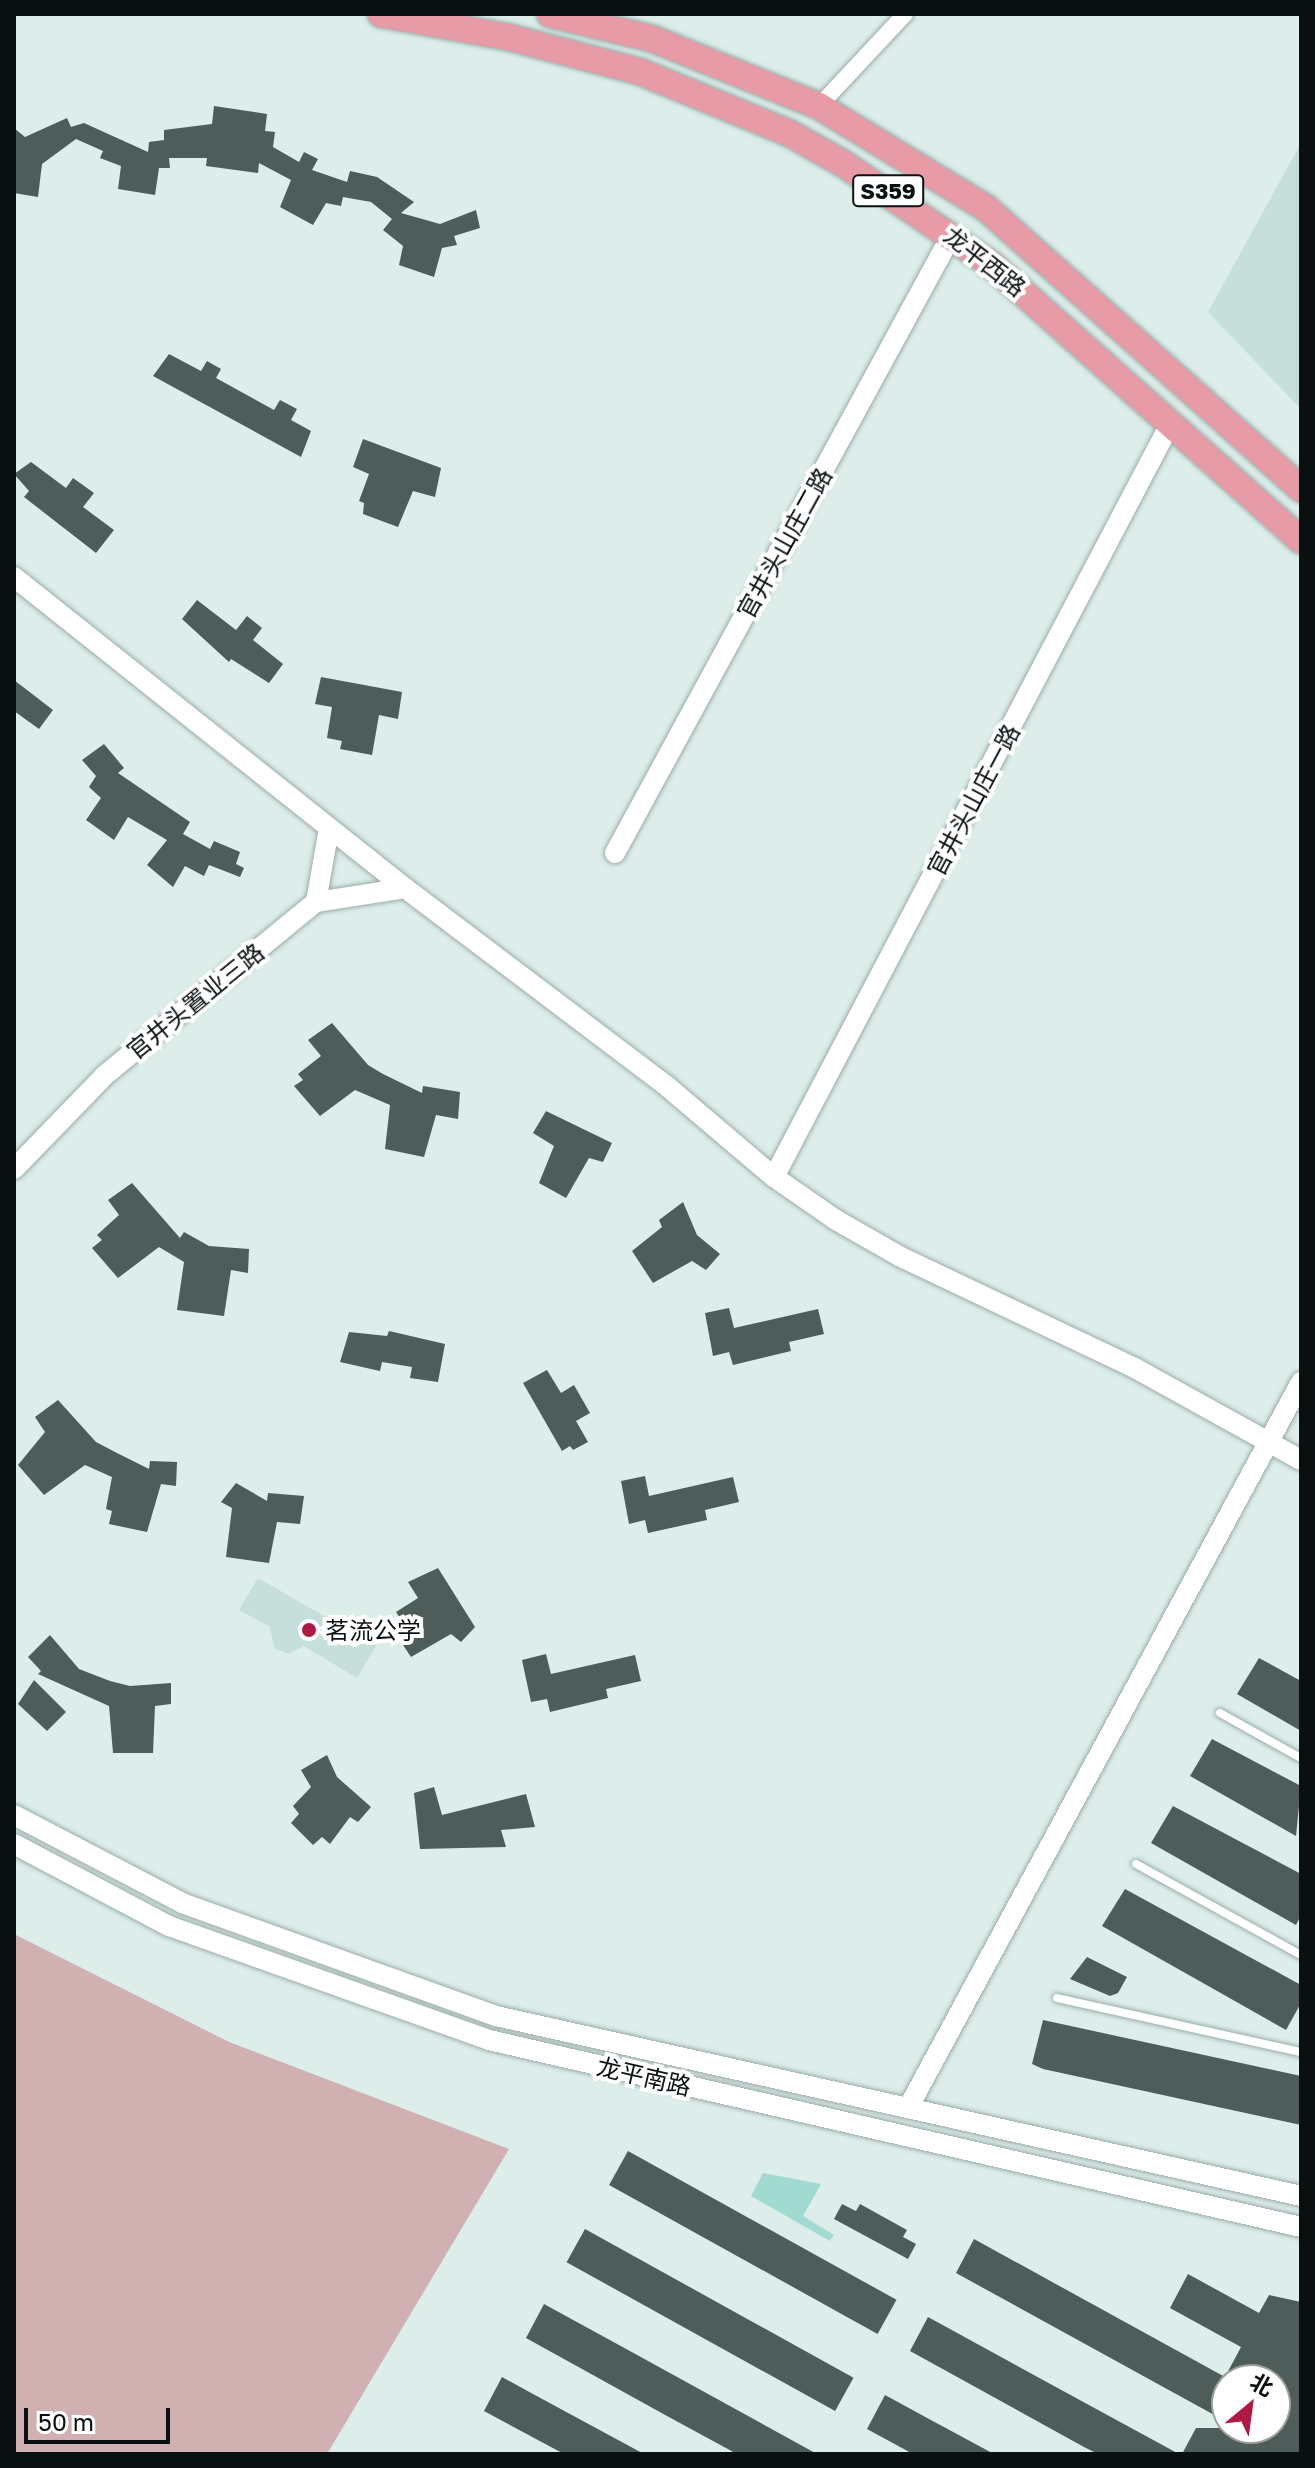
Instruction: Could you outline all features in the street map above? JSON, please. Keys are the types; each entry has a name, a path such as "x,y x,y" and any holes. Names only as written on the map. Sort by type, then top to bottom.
{"main road":[{"name":"龙平西路","path":"381,14 508,37 641,72 789,133 952,234 1171,422 1301,540"},
{"name":"龙平西路","path":"550,14 653,39 819,106 986,208 1301,489"}],"street":[{"path":"819,106 905,14"},
{"name":"官井头山庄二路","path":"615,853 952,234"},
{"name":"官井头山庄一路","path":"774,1177 1171,422"},
{"path":"14,577 405,888 669,1088 774,1177 867,1240 1135,1368 1301,1460"},
{"path":"329,828 316,902 405,888"},
{"name":"官井头置业三路","path":"14,1169 104,1076 316,902"},
{"path":"908,2108 1301,1382"},
{"name":"龙平南路","path":"14,1815 182,1903 496,2016 1301,2196"},
{"name":"龙平南路","path":"14,1844 169,1926 489,2040 1301,2227"}],"lane":[{"path":"1220,1713 1301,1758"},
{"path":"1136,1864 1301,1955"},
{"path":"1057,1998 1300,2050"}],"shaded area":[{"path":"1301,143 1301,409 1208,312"},
{"name":"茗流公学","path":"258,1578 376,1646 357,1678 304,1646 289,1654 274,1648 270,1627 239,1610"},
{"path":"14,1934 229,2042 509,2149 327,2454 14,2454"},
{"path":"763,2173 821,2184 803,2216 834,2235 830,2241 751,2196"}],"building":[{"path":"214,106 267,114 265,131 275,132 273,147 299,162 304,152 318,159 312,170 347,182 350,171 377,177 414,202 401,213 440,224 476,210 480,228 454,236 457,245 442,248 434,277 399,265 403,246 383,230 392,219 371,202 343,197 341,206 326,203 313,225 280,207 291,180 259,163 258,173 206,166 207,158 169,158 170,168 159,168 155,195 118,189 121,166 100,158 103,151 76,139 42,164 38,197 14,193 14,128 25,137 67,118 71,127 84,123 148,152 149,142 164,140 164,130 212,124"},
{"path":"169,354 201,371 207,361 221,369 216,378 274,410 280,400 297,409 291,420 311,431 301,457 153,376"},
{"path":"363,439 441,468 435,497 413,491 398,527 363,514 364,503 359,501 369,474 353,467"},
{"path":"31,462 66,488 73,478 94,493 83,507 114,530 96,553 24,497 29,491 14,474"},
{"path":"197,600 236,630 247,616 262,628 253,640 283,664 269,683 231,659 229,662 182,619"},
{"path":"321,677 402,692 398,719 379,715 372,755 340,749 342,741 327,738 332,707 315,704"},
{"path":"14,680 53,710 39,729 14,711"},
{"path":"104,744 124,768 118,773 190,822 183,834 210,849 214,841 240,852 236,864 244,868 240,877 209,865 204,876 185,866 173,887 147,865 167,840 128,817 114,840 86,820 101,798 89,787 96,776 82,760"},
{"path":"332,1023 368,1065 383,1074 422,1093 423,1086 460,1092 458,1119 436,1115 424,1157 385,1149 390,1105 355,1090 320,1116 294,1086 303,1080 298,1074 321,1056 308,1040"},
{"path":"546,1111 612,1143 603,1162 589,1158 566,1198 539,1183 554,1146 533,1133"},
{"path":"132,1183 180,1238 184,1232 209,1246 249,1249 248,1273 231,1270 224,1316 177,1310 184,1262 159,1247 118,1278 92,1248 102,1240 97,1235 119,1215 108,1200"},
{"path":"683,1202 697,1235 720,1254 706,1270 692,1261 653,1283 632,1251 662,1227 659,1220"},
{"path":"729,1308 734,1328 818,1309 824,1334 789,1342 791,1351 733,1365 729,1352 713,1356 705,1313"},
{"path":"389,1331 445,1344 438,1382 410,1378 412,1367 382,1362 380,1371 340,1362 349,1332 387,1336"},
{"path":"547,1370 561,1393 574,1385 590,1413 576,1421 588,1442 573,1450 570,1446 562,1451 523,1383"},
{"path":"58,1400 96,1442 115,1452 149,1469 150,1461 177,1462 176,1486 161,1484 147,1532 109,1524 112,1511 106,1509 112,1477 85,1465 44,1495 18,1465 45,1432 35,1417"},
{"path":"645,1476 649,1496 733,1477 739,1502 705,1510 707,1520 648,1533 645,1520 629,1524 621,1481"},
{"path":"236,1483 267,1501 268,1493 304,1496 300,1524 277,1522 269,1563 226,1557 232,1508 221,1502"},
{"path":"438,1568 475,1627 461,1642 451,1634 411,1657 389,1624 400,1618 396,1612 418,1598 408,1582"},
{"path":"50,1635 79,1669 130,1686 171,1683 171,1704 155,1706 153,1753 113,1753 109,1706 38,1674 41,1671 28,1657"},
{"path":"546,1654 551,1674 635,1655 641,1681 606,1689 608,1698 550,1712 547,1699 531,1702 522,1660"},
{"path":"1259,1658 1301,1681 1301,1731 1237,1694"},
{"path":"34,1680 66,1712 47,1731 18,1704"},
{"path":"1212,1739 1301,1786 1296,1836 1190,1776"},
{"path":"327,1755 337,1777 371,1807 358,1822 350,1817 330,1844 322,1837 313,1845 291,1823 299,1814 293,1806 311,1787 301,1770"},
{"path":"434,1787 442,1815 526,1794 535,1827 501,1830 506,1847 420,1849 414,1793"},
{"path":"1173,1806 1301,1874 1301,1915 1296,1925 1151,1843"},
{"path":"1125,1889 1301,1985 1301,2003 1286,2030 1102,1926"},
{"path":"1087,1957 1127,1977 1118,1993 1110,1996 1070,1979"},
{"path":"1043,2020 1301,2076 1301,2125 1043,2069 1032,2064"},
{"path":"628,2151 897,2300 878,2334 609,2185"},
{"path":"842,2204 856,2211 860,2204 907,2230 903,2237 916,2244 908,2259 834,2219"},
{"path":"585,2229 854,2378 835,2411 567,2262"},
{"path":"974,2239 1211,2369 1211,2413 956,2273"},
{"path":"1188,2274 1259,2313 1269,2295 1301,2302 1301,2454 1182,2454 1196,2428 1211,2428 1211,2444 1291,2444 1291,2364 1232,2364 1241,2347 1170,2308"},
{"path":"544,2304 817,2454 737,2454 667,2416 526,2338"},
{"path":"928,2317 1179,2454 1098,2454 1084,2447 910,2351"},
{"path":"502,2377 644,2454 564,2454 484,2411"},
{"path":"885,2395 994,2454 913,2454 867,2429"}],"place":[{"name":"茗流公学","path":"309,1630"}]}
